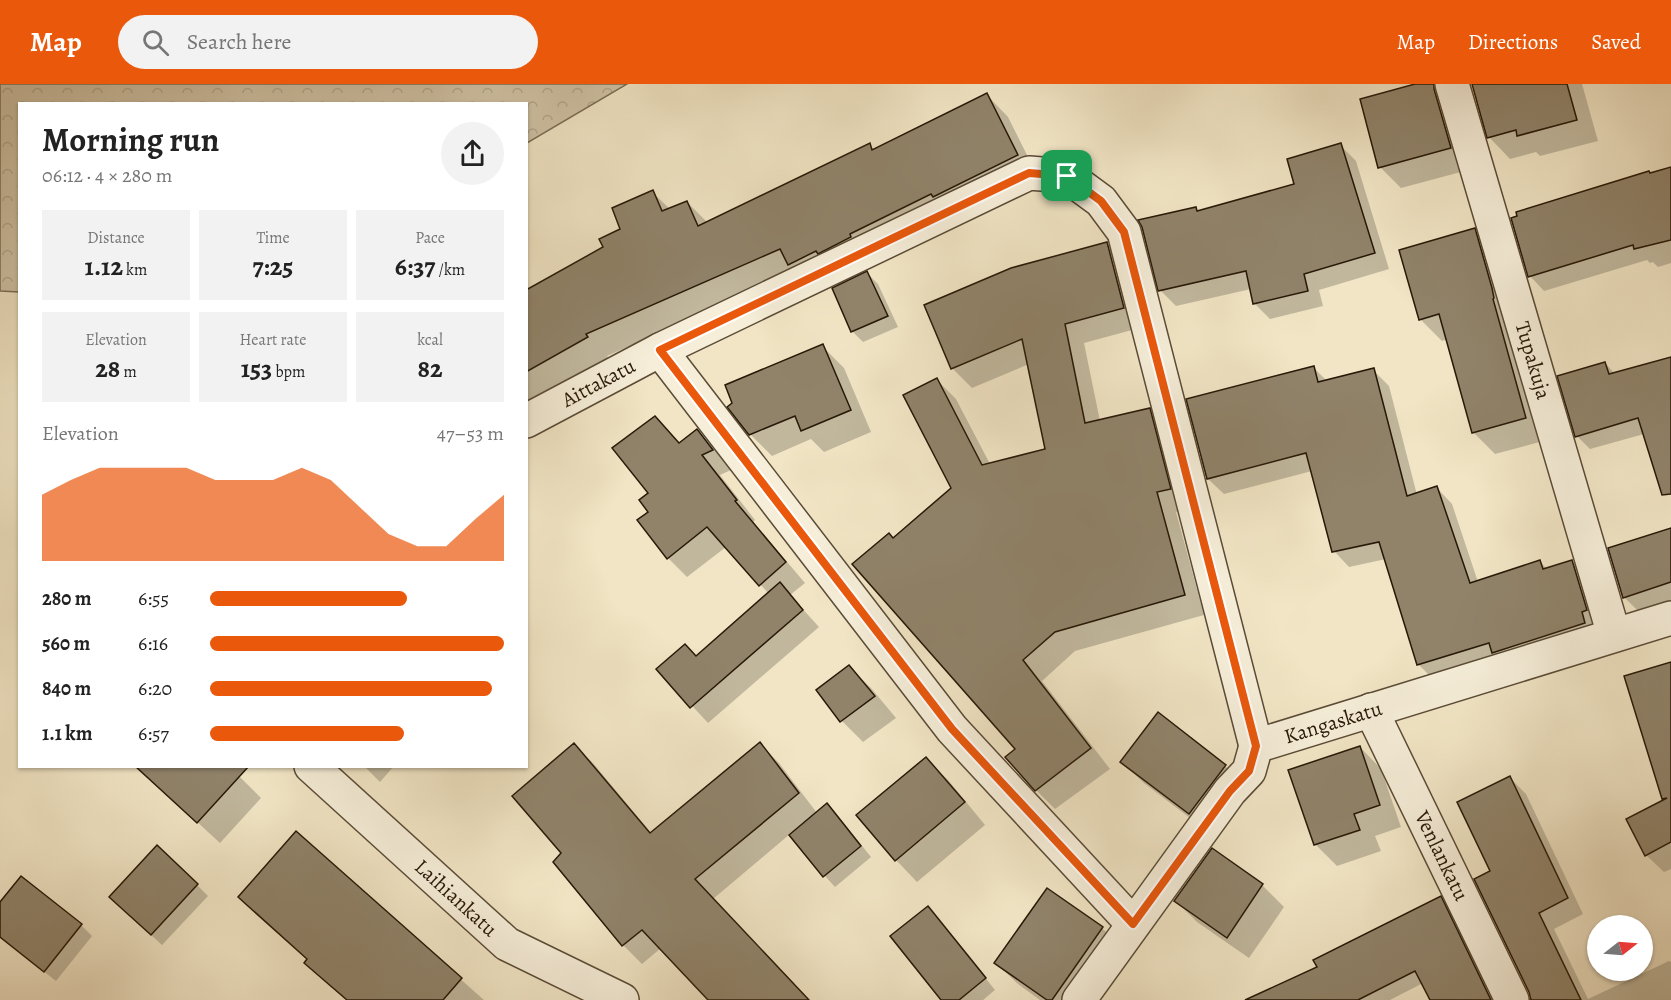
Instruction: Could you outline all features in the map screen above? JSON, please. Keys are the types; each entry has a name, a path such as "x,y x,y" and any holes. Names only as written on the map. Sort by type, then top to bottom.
{"street":[{"name":"Tupakuja","path":"1452,84 1614,635"},
{"name":"Aittakatu","path":"528,420 660,350 1029,173 1067,176 1101,201 1124,232 1256,746"},
{"path":"660,350 952,729 1133,924"},
{"name":"Kangaskatu","path":"1079,1000 1230,791 1249,771 1256,746 1671,618"},
{"name":"Venlankatu","path":"1371,710 1512,1000"},
{"name":"Laihiankatu","path":"313,768 507,944 622,1000"}],"green space":[{"path":"0,84 627,84 528,142 528,102 18,102 18,292 0,291"}],"building":[{"path":"1415,84 1434,84 1451,148 1378,168 1360,99"},
{"path":"1472,84 1567,84 1577,120 1517,136 1516,130 1487,138"},
{"path":"987,93 1018,155 933,197 931,194 850,234 851,237 818,254 816,251 788,265 780,249 586,334 588,337 528,371 528,289 603,247 599,239 620,229 612,208 653,190 662,211 687,201 698,226 870,143 872,150"},
{"path":"1341,143 1375,253 1304,274 1308,291 1253,304 1246,271 1158,291 1142,227 1138,220 1196,207 1197,211 1294,184 1287,159"},
{"path":"1671,167 1671,240 1634,249 1633,245 1528,277 1511,218 1517,216 1516,212 1649,171 1650,173"},
{"path":"1475,228 1526,418 1472,433 1439,314 1419,320 1399,250"},
{"path":"1107,242 1124,308 1065,324 1085,423 1150,408 1171,489 1157,492 1185,595 1055,632 1023,660 1091,748 1035,791 1005,757 1015,749 852,564 889,533 893,538 951,488 903,395 937,378 982,465 1045,449 1022,339 951,369 924,305 1011,268"},
{"path":"867,271 888,316 851,332 832,288"},
{"path":"823,344 851,410 801,431 795,416 749,435 727,407 732,403 725,385"},
{"path":"1671,357 1671,494 1662,495 1638,418 1575,437 1557,376 1605,362 1609,374"},
{"path":"1314,366 1318,382 1374,368 1407,496 1437,486 1470,583 1540,560 1543,569 1572,560 1587,610 1582,612 1585,623 1492,653 1489,643 1417,665 1379,542 1332,552 1306,453 1207,479 1186,399"},
{"path":"655,416 679,443 697,429 713,450 702,455 737,500 735,501 786,562 759,586 707,527 667,559 637,520 648,512 639,500 648,493 612,448"},
{"path":"1671,528 1671,582 1623,598 1608,548"},
{"path":"780,582 803,610 690,708 656,669 685,644 696,656"},
{"path":"1671,662 1671,842 1645,856 1626,819 1667,798 1662,799 1624,676"},
{"path":"849,665 875,696 840,722 816,690"},
{"path":"1158,712 1226,765 1189,814 1120,762"},
{"path":"760,742 799,793 695,879 809,1000 708,1000 642,930 622,946 553,862 561,853 512,796 574,743 650,833"},
{"path":"1360,746 1380,805 1354,814 1360,830 1314,845 1288,770"},
{"path":"926,757 965,802 895,861 856,815"},
{"path":"137,768 247,768 197,823"},
{"path":"1510,776 1568,898 1539,913 1581,1000 1531,1000 1474,879 1490,871 1457,802"},
{"path":"827,803 861,846 823,877 789,835"},
{"path":"296,831 462,978 443,1000 347,1000 304,963 307,959 238,897"},
{"path":"157,845 198,884 151,935 109,897"},
{"path":"1212,848 1263,884 1227,938 1174,901"},
{"path":"21,876 82,924 44,972 0,937 0,902"},
{"path":"1047,888 1103,927 1052,1000 1047,1000 994,963"},
{"path":"1441,896 1491,1000 1430,1000 1415,971 1358,1000 1245,1000 1317,967 1313,960"},
{"path":"928,906 986,978 959,1000 941,1000 890,936"}],"route":[{"path":"1029,173 1067,176 1101,201 1124,232 1256,746 1249,771 1230,791 1133,924 952,729 660,350 1029,173"}]}
